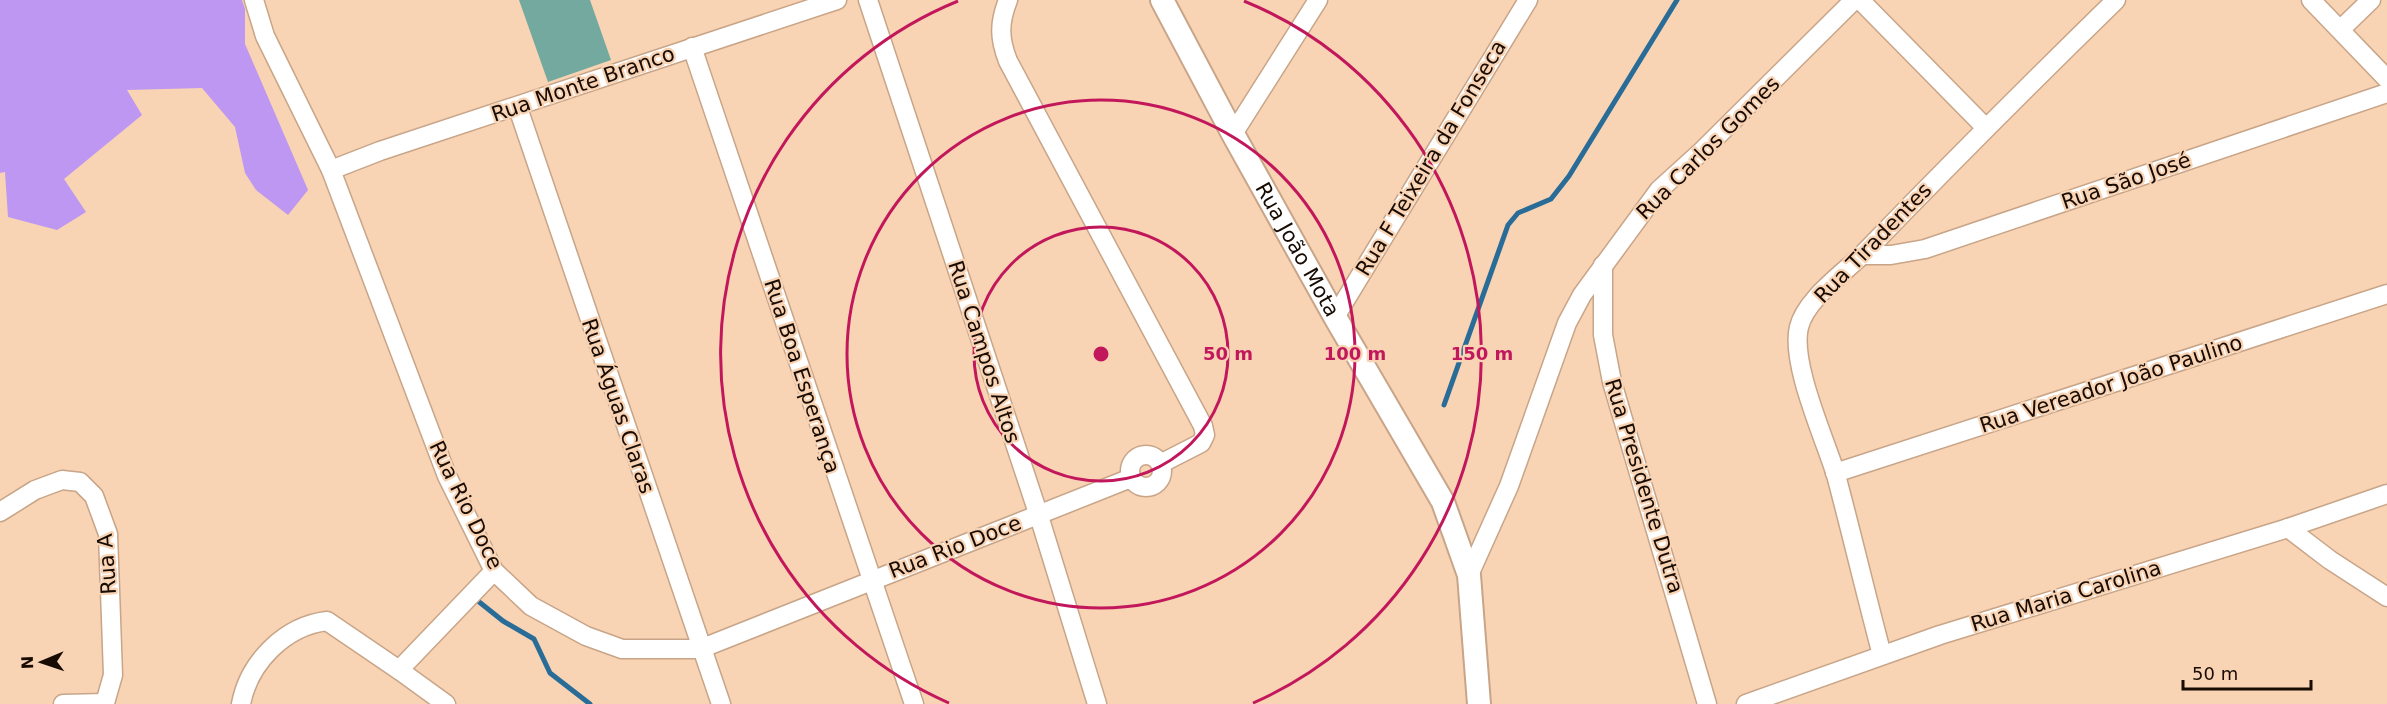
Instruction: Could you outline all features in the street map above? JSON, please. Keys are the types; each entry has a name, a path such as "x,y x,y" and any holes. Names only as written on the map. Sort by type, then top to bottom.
{"main road":[{"name":"Rua João Mota","path":"1162,0 1233,134 1335,317 1443,502 1469,575 1479,704"}],"street":[{"name":"Rua Rio Doce","path":"254,0 266,36 331,170 447,476 494,571 531,606 586,636 622,649 700,649 1131,478 1130,465 1139,456 1151,456 1160,464 1201,443 1206,435 1008,61 1000,41 1000,20 1008,0"},
{"name":"Rua Monte Branco","path":"331,170 380,151 518,108 692,47 837,0"},
{"name":"Rua Campos Altos","path":"868,0 1039,516 1097,704"},
{"path":"1233,134 1318,0"},
{"name":"Rua F Teixeira da Fonseca","path":"1335,317 1528,0"},
{"name":"Rua Carlos Gomes","path":"1469,575 1509,486 1567,323 1603,265 1659,190 1702,151 1854,0"},
{"path":"1860,0 1986,128"},
{"name":"Rua Tiradentes","path":"1882,655 1835,473 1807,389 1800,356 1799,327 1817,295 1862,255 2116,0"},
{"path":"2312,0 2387,79"},
{"path":"2341,29 2371,0"},
{"name":"Rua Boa Esperança","path":"692,47 870,580 914,704"},
{"name":"Rua São José","path":"1862,255 1892,255 1925,249 2387,93"},
{"name":"Rua Águas Claras","path":"518,108 700,649 721,704"},
{"name":"Rua Presidente Dutra","path":"1603,265 1603,335 1612,382 1707,704"},
{"name":"Rua Vereador João Paulino","path":"1835,473 2387,294"},
{"name":"Rua A","path":"0,512 35,490 62,480 80,482 94,496 108,534 113,675 105,704"},
{"name":"Rua Maria Carolina","path":"1746,704 1882,655 2288,528 2387,494"},
{"path":"2288,528 2330,560 2387,597"},
{"path":"399,670 494,571"},
{"path":"241,704 255,669 273,646 307,623 327,621 446,704"},
{"path":"63,704 105,704"}],"shaded area":[{"path":"0,0 242,0 245,9 245,44 308,190 288,215 256,190 245,173 235,127 202,88 127,90 142,115 64,179 86,212 57,230 8,217 5,172 0,173"}],"building":[{"path":"519,0 590,0 611,60 548,82"}],"waterway":[{"path":"1444,405 1508,225 1518,213 1551,199 1569,176 1677,0"},
{"path":"473,597 503,621 534,639 550,673 590,704"}]}
